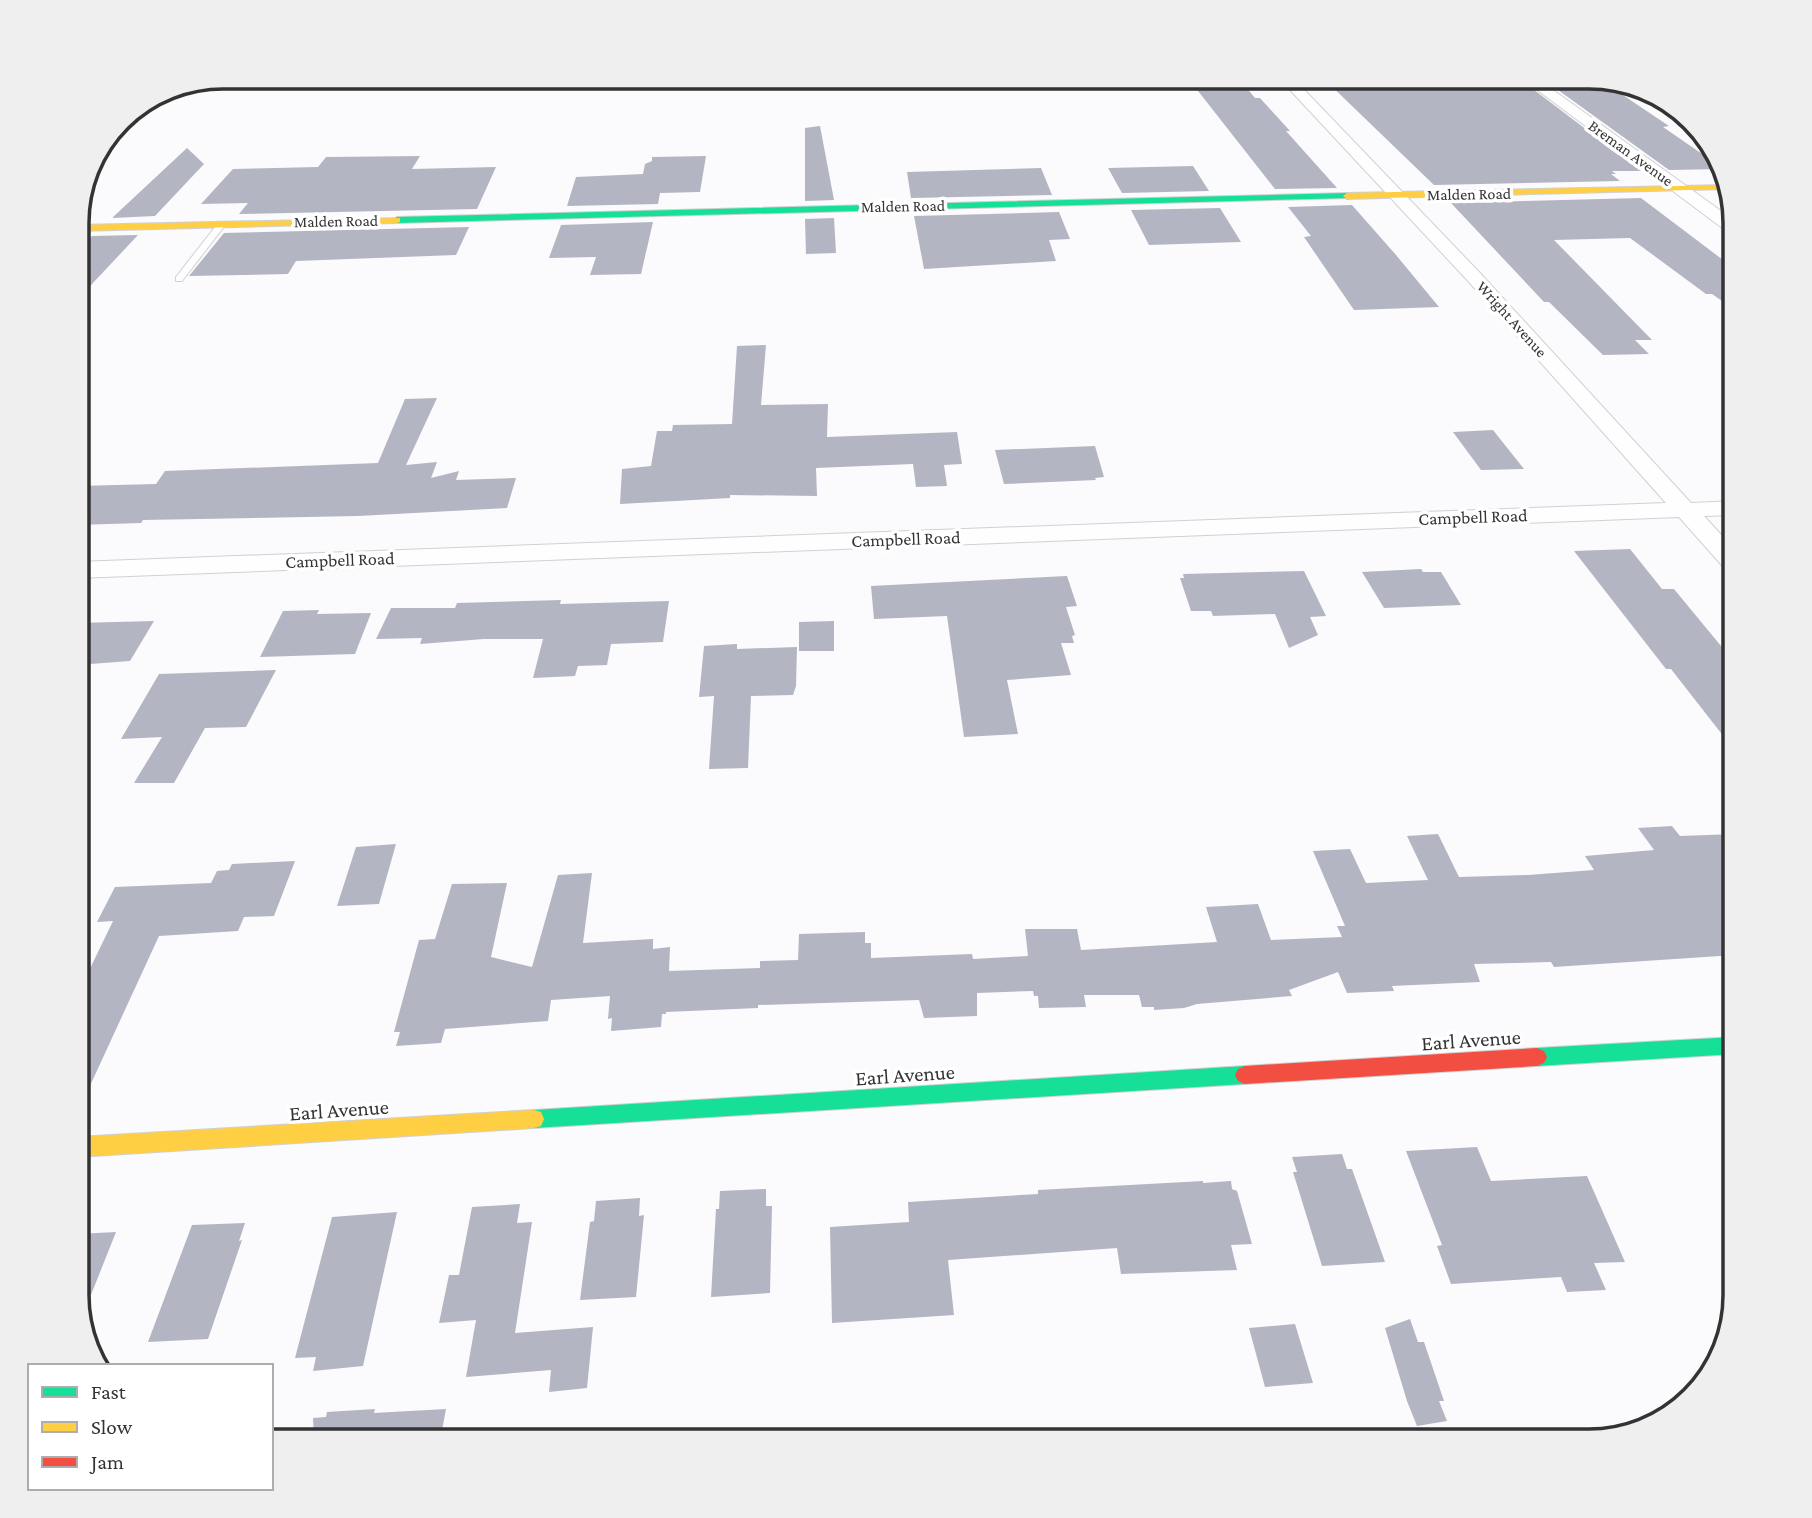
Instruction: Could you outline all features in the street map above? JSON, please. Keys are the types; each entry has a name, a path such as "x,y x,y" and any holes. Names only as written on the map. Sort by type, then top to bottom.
{"street":[{"name":"Wright Avenue","path":"1296,89 1474,277 1723,552"},
{"name":"Breman Avenue","path":"1543,89 1723,220"},
{"name":"Malden Road","path":"90,228 1718,187"},
{"name":"Campbell Road","path":"90,569 1723,508"},
{"name":"Earl Avenue","path":"90,1146 1723,1046"}],"lane":[{"path":"179,279 222,224"}],"building":[{"path":"1197,89 1248,89 1255,98 1260,98 1290,131 1286,131 1337,188 1275,189"},
{"path":"1335,89 1533,89 1641,171 1612,171 1616,174 1611,174 1620,181 1434,185"},
{"path":"1557,89 1606,90 1620,93 1669,126 1663,127 1705,156 1711,169 1669,170"},
{"path":"820,126 834,200 805,201 805,128"},
{"path":"187,148 204,164 155,216 112,218"},
{"path":"420,156 412,169 496,167 477,209 239,214 248,203 201,204 233,169 318,167 326,157"},
{"path":"706,156 700,192 660,193 658,204 567,206 576,177 643,174 645,164 652,161 652,157"},
{"path":"1193,166 1209,191 1122,193 1108,168"},
{"path":"1041,168 1052,195 911,198 907,172"},
{"path":"1641,198 1723,260 1723,302 1712,294 1706,294 1630,238 1554,240 1652,340 1635,340 1649,354 1603,355 1549,302 1544,302 1451,203"},
{"path":"1352,205 1439,307 1354,310 1304,237 1311,236 1288,207"},
{"path":"1220,208 1241,242 1149,245 1131,210"},
{"path":"1059,212 1070,239 1049,240 1056,261 924,269 914,216"},
{"path":"834,218 836,253 806,254 805,219"},
{"path":"653,222 641,274 590,275 596,257 549,258 561,225"},
{"path":"469,227 456,255 296,261 288,274 189,276 224,233"},
{"path":"138,235 90,286 90,238"},
{"path":"766,345 761,405 828,404 827,437 957,432 962,464 944,465 947,486 916,487 913,464 816,468 817,496 730,495 730,498 620,504 622,469 651,466 657,431 672,431 673,425 732,424 737,346"},
{"path":"437,398 406,465 437,462 431,478 459,471 456,480 516,478 507,508 358,516 143,520 141,523 90,525 90,486 156,484 165,471 378,463 405,399"},
{"path":"1493,430 1524,469 1481,470 1453,432"},
{"path":"1095,446 1104,477 1095,478 1096,480 1004,484 995,450"},
{"path":"1630,549 1662,589 1674,589 1723,648 1723,736 1671,669 1666,669 1574,551"},
{"path":"1421,569 1423,572 1441,572 1461,605 1384,608 1362,572"},
{"path":"1304,571 1326,616 1310,617 1318,635 1289,648 1275,614 1213,616 1211,611 1191,611 1180,578 1184,578 1183,574"},
{"path":"1067,576 1077,606 1066,607 1075,635 1072,636 1074,643 1061,643 1071,675 1007,680 1018,734 964,737 947,616 874,619 871,586"},
{"path":"561,600 560,604 669,601 663,642 611,644 607,665 578,666 575,676 533,678 543,639 484,639 420,644 422,638 376,639 391,608 455,608 457,603"},
{"path":"319,610 317,614 371,613 355,654 260,657 283,611"},
{"path":"154,621 130,661 90,664 90,623"},
{"path":"834,621 834,651 799,651 799,622"},
{"path":"737,644 737,649 797,647 796,686 793,695 751,696 748,768 709,769 714,696 699,697 704,646"},
{"path":"276,670 246,727 205,728 174,783 134,783 162,737 121,739 159,674"},
{"path":"1672,826 1680,836 1723,834 1723,956 1554,967 1551,962 1474,964 1480,982 1392,986 1394,991 1347,993 1338,972 1289,990 1292,996 1154,1010 1154,1007 1142,1007 1139,995 1084,995 1086,1007 1039,1008 1038,996 1034,996 1033,991 977,993 977,1016 924,1018 919,1000 758,1005 758,1008 666,1012 662,1014 661,1027 611,1031 612,1018 608,1019 610,996 551,1000 548,1021 445,1029 441,1043 396,1046 400,1032 394,1032 419,940 435,939 452,884 507,883 491,957 532,967 558,875 592,873 583,943 653,939 653,949 670,947 669,971 760,968 760,961 798,960 799,934 865,932 865,943 871,943 871,958 972,954 973,959 1028,956 1025,929 1077,929 1081,950 1217,942 1206,907 1258,904 1271,940 1342,937 1337,926 1345,926 1313,851 1350,849 1366,883 1428,880 1407,836 1438,834 1459,877 1528,875 1594,870 1585,856 1654,850 1638,828"},
{"path":"396,844 379,904 337,906 356,847"},
{"path":"295,861 274,916 244,917 238,931 159,936 90,1086 90,969 113,921 97,922 115,887 211,883 217,871 229,870 232,864"},
{"path":"1477,1147 1491,1181 1587,1176 1625,1262 1594,1263 1606,1290 1567,1292 1561,1277 1451,1284 1437,1246 1442,1245 1406,1151"},
{"path":"1342,1154 1347,1169 1352,1169 1385,1262 1322,1266 1293,1172 1297,1172 1292,1157"},
{"path":"1231,1181 1232,1189 1237,1191 1252,1244 1231,1245 1237,1270 1121,1274 1117,1248 948,1260 954,1315 832,1323 830,1227 909,1222 908,1202 1038,1194 1038,1190"},
{"path":"766,1189 766,1206 772,1206 770,1293 711,1297 716,1209 719,1209 720,1191"},
{"path":"640,1198 639,1216 644,1215 636,1297 580,1300 590,1222 594,1221 596,1201"},
{"path":"520,1204 517,1223 532,1222 515,1333 593,1327 587,1388 549,1392 551,1370 466,1377 476,1320 439,1323 449,1275 459,1275 472,1207"},
{"path":"397,1212 363,1366 313,1371 316,1357 295,1358 332,1217"},
{"path":"245,1223 239,1241 242,1240 208,1339 148,1342 192,1225"},
{"path":"116,1232 90,1297 90,1233"},
{"path":"1410,1319 1418,1342 1424,1342 1444,1401 1439,1401 1447,1421 1417,1426 1407,1401 1385,1328"},
{"path":"1295,1324 1313,1383 1265,1387 1249,1328"},
{"path":"375,1409 374,1413 446,1409 442,1429 313,1429 313,1418 326,1417 327,1412"}],"traffic: fast":[{"path":"397,220 1347,196"},
{"path":"1537,1057 1723,1046"},
{"path":"534,1119 1245,1075"}],"traffic: slow":[{"path":"1347,196 1718,187"},
{"path":"90,228 397,220"},
{"path":"90,1146 534,1119"}],"traffic: jam":[{"path":"1245,1075 1537,1057"}]}
